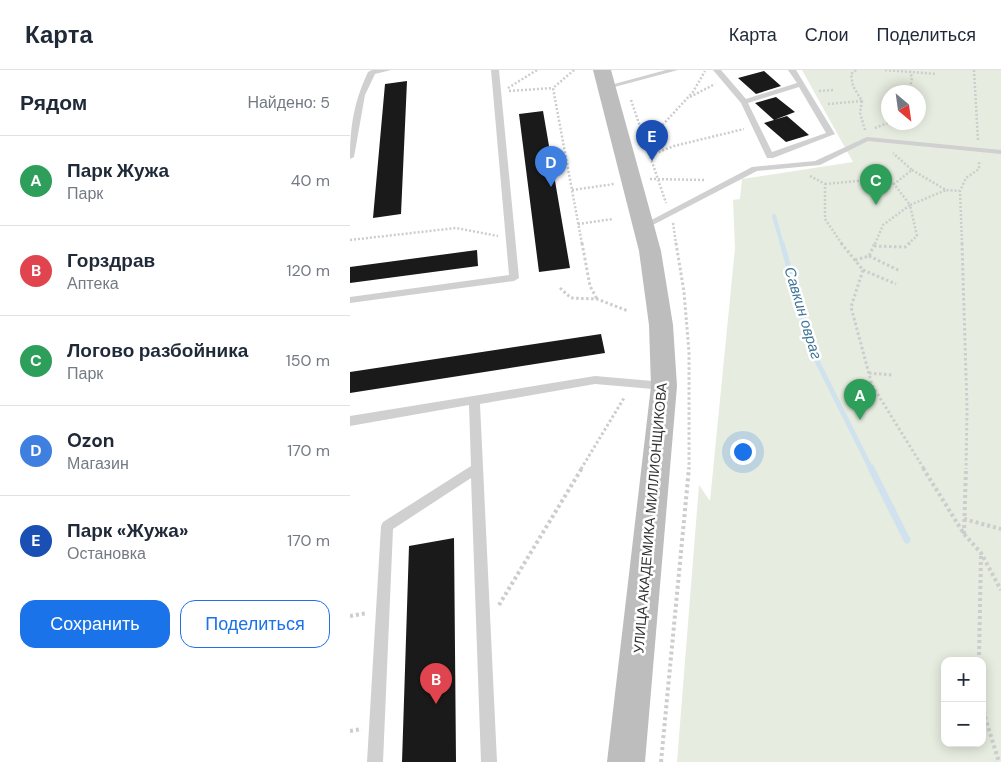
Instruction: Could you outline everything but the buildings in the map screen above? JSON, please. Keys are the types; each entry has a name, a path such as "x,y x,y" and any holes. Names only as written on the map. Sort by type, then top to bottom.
{"street":[{"name":"УЛИЦА АКАДЕМИКА МИЛЛИОНЩИКОВА","path":"611,80 644,226 661,325 664,386 626,762"}],"lane":[{"path":"350,158 361,95 372,72 387,70"},
{"path":"350,300 514,278 495,70"},
{"path":"611,80 674,70"},
{"path":"718,70 744,102 770,156 830,134 792,70"},
{"path":"744,102 802,84"},
{"path":"644,226 755,169 817,163 867,140 1001,152"},
{"path":"350,421 595,380 664,386"},
{"path":"474,400 489,762"},
{"path":"375,762 387,526 476,469"}],"path":[{"path":"538,70 502,92 553,88 574,70"},
{"path":"611,80 650,154 656,132 693,92 705,70"},
{"path":"856,70 851,74 853,86 862,101 860,113 866,132"},
{"path":"885,70 937,74"},
{"path":"964,534 967,408 960,191 966,178 979,169 974,70"},
{"path":"910,71 912,78 910,85"},
{"path":"683,101 725,79"},
{"path":"553,88 590,286 597,299"},
{"path":"814,105 862,101"},
{"path":"651,155 674,146 756,126"},
{"path":"877,140 912,170 946,190 960,191"},
{"path":"894,184 912,170"},
{"path":"803,174 825,184 868,180 894,184 910,205 917,236 905,247 874,246"},
{"path":"657,178 734,180"},
{"path":"825,184 825,219 854,260 863,270 896,284"},
{"path":"572,190 606,186"},
{"path":"868,256 883,224 910,205 946,190"},
{"path":"578,224 613,219"},
{"path":"350,240 456,228 509,238"},
{"path":"854,260 868,256 900,271"},
{"path":"863,270 852,307 872,385 964,534 981,553 1001,590"},
{"path":"560,288 572,298 597,299 628,311"},
{"path":"869,373 892,375"},
{"path":"483,631 624,398"},
{"path":"964,520 1001,529"},
{"path":"979,657 981,553"},
{"path":"983,702 985,717 999,762"}],"shaded area":[{"path":"802,70 1001,70 1001,762 677,762 699,485 710,501 735,248 733,200 740,199 742,179 853,162"}],"waterway":[{"name":"Савкин овраг","path":"774,216 782,244"},
{"name":"Савкин овраг","path":"782,243 813,353 871,469"},
{"name":"Савкин овраг","path":"871,468 907,540"}],"place":[{"name":"Парк «Жужа»","path":"652,161"},
{"name":"Ozon","path":"551,187"},
{"name":"Логово разбойника","path":"876,205"},
{"name":"Парк Жужа","path":"860,420"},
{"name":"Горздрав","path":"436,704"}]}
